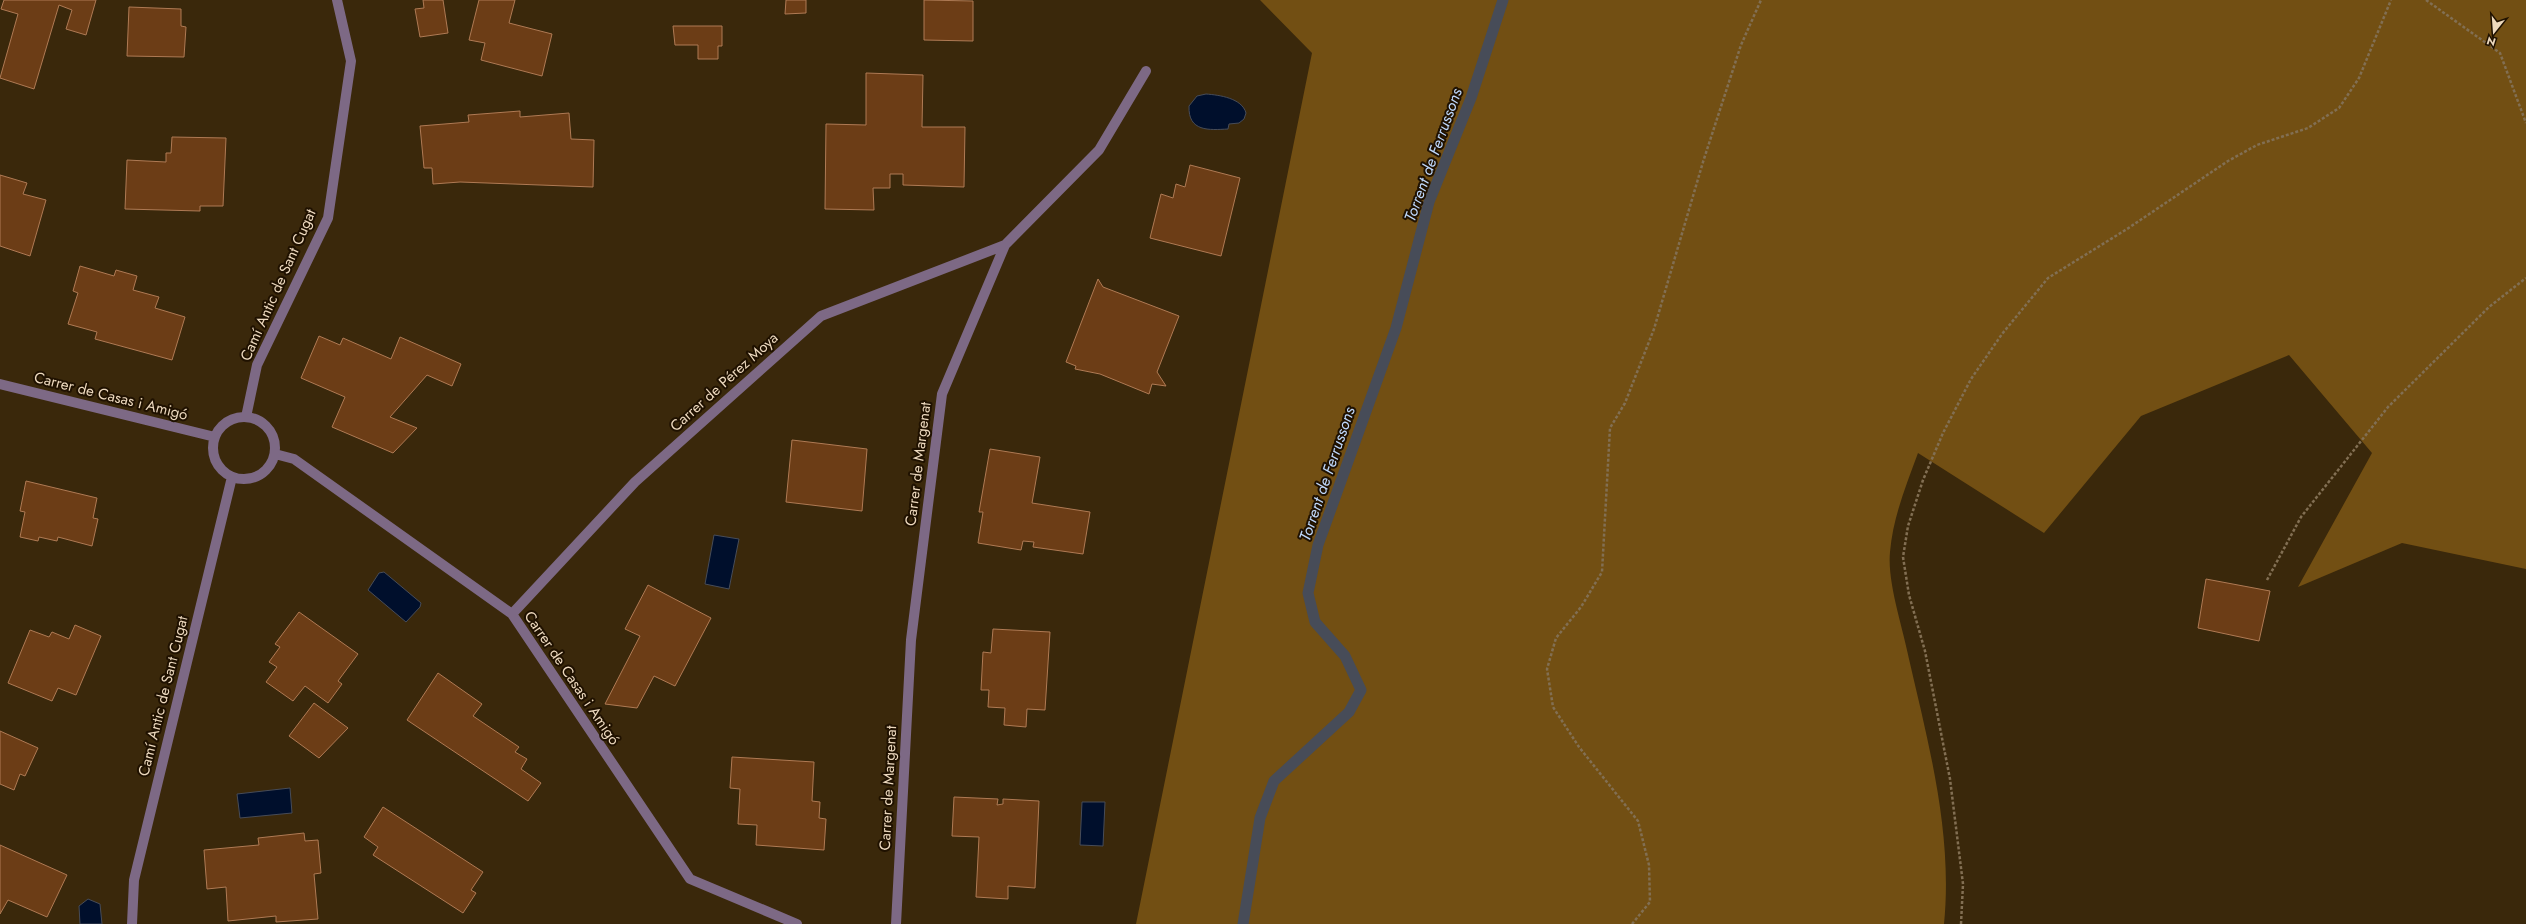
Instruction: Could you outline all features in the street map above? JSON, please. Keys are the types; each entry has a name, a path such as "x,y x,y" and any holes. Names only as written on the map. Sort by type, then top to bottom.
{"street":[{"name":"Camí Antic de Sant Cugat","path":"246,417 257,365 328,218 351,61 337,0"},
{"name":"Carrer de Margenat","path":"896,924 911,640 942,394 1005,244 1099,150 1146,71"},
{"name":"Carrer de Pérez Moya","path":"512,614 635,482 821,316 1005,244"},
{"name":"Carrer de Casas i Amigó","path":"0,384 215,437"},
{"path":"246,417 258,420 269,429 274,441 275,454 271,466 256,477 244,480 232,477 222,470 215,460 213,448 215,437 227,422 246,417"},
{"name":"Carrer de Casas i Amigó","path":"275,454 294,459 512,614 690,879 798,924"},
{"name":"Camí Antic de Sant Cugat","path":"132,924 134,880 232,477"}],"path":[{"path":"1632,924 1650,902 1649,865 1638,821 1579,747 1554,707 1547,669 1556,638 1581,607 1602,572 1610,428 1626,403 1654,329 1703,162 1741,45 1761,0"},
{"path":"1961,924 1963,884 1950,779 1925,651 1909,595 1903,557 1908,526 1923,480 1943,432 1971,379 2002,334 2048,278 2127,229 2228,161 2257,145 2308,128 2338,108 2358,78 2391,0"},
{"path":"2426,0 2500,53 2526,123"},
{"path":"2267,580 2301,517 2388,407 2489,307 2526,278"}],"shaded area":[{"path":"1260,0 2526,0 2526,569 2402,543 2298,587 2372,453 2289,355 2141,416 2044,533 1918,453 1897,514 1890,552 1890,564 1893,591 1924,724 1937,790 1945,857 1946,890 1944,924 1136,924 1312,53"}],"water":[{"path":"1206,94 1229,98 1240,104 1246,113 1244,119 1239,123 1229,124 1228,129 1207,129 1196,125 1192,121 1189,106 1197,96"},
{"path":"714,535 739,539 729,589 705,584"},
{"path":"384,572 421,603 420,607 406,622 368,590 379,573"},
{"path":"290,788 292,813 240,818 237,794"},
{"path":"1082,802 1105,802 1103,846 1080,845"},
{"path":"88,899 100,904 102,924 80,924 79,906"}],"building":[{"path":"4,0 96,0 86,35 66,29 72,10 59,5 34,89 0,78 18,14 1,9"},
{"path":"423,0 443,0 448,33 420,37 415,9 424,8"},
{"path":"479,0 515,0 509,23 552,34 542,76 481,60 485,43 469,40"},
{"path":"786,0 806,0 806,13 785,14"},
{"path":"924,0 973,1 973,41 924,40"},
{"path":"129,7 181,9 181,26 186,27 184,57 127,56"},
{"path":"673,26 722,26 722,46 718,46 718,59 698,59 698,45 675,45"},
{"path":"866,73 923,75 922,127 965,127 964,187 903,185 903,174 890,174 890,188 873,188 874,210 825,209 826,124 866,125"},
{"path":"520,111 520,117 569,113 571,139 594,140 593,187 460,182 433,184 432,168 424,168 420,126 469,122 468,115"},
{"path":"172,137 226,138 223,206 200,206 200,211 125,209 127,160 166,162 166,153 171,153"},
{"path":"1190,165 1240,178 1221,256 1150,238 1161,194 1173,198 1176,184 1185,187"},
{"path":"0,175 27,183 23,194 46,200 30,256 0,246"},
{"path":"80,266 114,276 116,270 137,276 133,290 159,297 155,308 185,317 172,360 95,339 97,332 68,324 78,293 73,291"},
{"path":"1098,279 1103,287 1179,316 1157,372 1166,386 1152,384 1149,394 1100,374 1075,369 1076,366 1066,362"},
{"path":"319,336 340,345 343,338 391,359 400,337 461,364 452,386 427,375 390,417 417,428 393,453 332,427 345,397 301,378"},
{"path":"792,440 867,449 862,511 786,502"},
{"path":"990,449 1040,457 1032,503 1090,512 1083,554 1033,547 1034,542 1023,541 1021,550 978,543 983,512 979,512"},
{"path":"26,481 97,498 93,518 98,519 92,546 58,537 57,541 39,537 38,541 20,537 25,512 20,511"},
{"path":"2206,579 2270,591 2259,641 2198,628"},
{"path":"648,585 711,618 675,686 654,676 637,708 605,704 640,636 625,629"},
{"path":"299,612 358,654 338,681 342,684 328,703 305,686 293,701 266,682 277,667 269,662 280,647 275,644"},
{"path":"75,625 101,636 76,695 58,688 52,701 8,683 30,630 49,637 52,632 69,639"},
{"path":"993,629 1050,632 1045,710 1027,709 1026,727 1004,725 1005,708 988,707 989,690 981,690 983,652 991,653"},
{"path":"438,673 482,704 473,716 519,747 515,752 527,759 521,769 541,783 528,801 407,720"},
{"path":"314,703 348,728 319,758 289,736"},
{"path":"0,731 38,748 25,776 20,774 14,790 0,784"},
{"path":"732,757 814,762 812,801 820,802 819,818 826,819 824,850 756,845 757,825 738,824 740,789 730,788"},
{"path":"954,797 998,799 997,805 1003,804 1003,799 1039,801 1035,888 1008,886 1008,899 976,897 979,837 952,836"},
{"path":"383,807 483,872 471,890 476,893 463,913 373,855 378,847 364,837"},
{"path":"304,833 305,841 318,840 321,873 314,874 318,919 276,922 276,916 228,921 226,887 207,889 204,850 259,845 258,838"},
{"path":"0,845 67,875 47,917 8,900 0,914"}],"waterway":[{"name":"Torrent de Ferrussons","path":"1243,924 1260,818 1274,781 1349,712 1361,690 1345,656 1315,622 1308,593 1318,545 1396,328 1429,202 1471,98 1503,0"}]}
